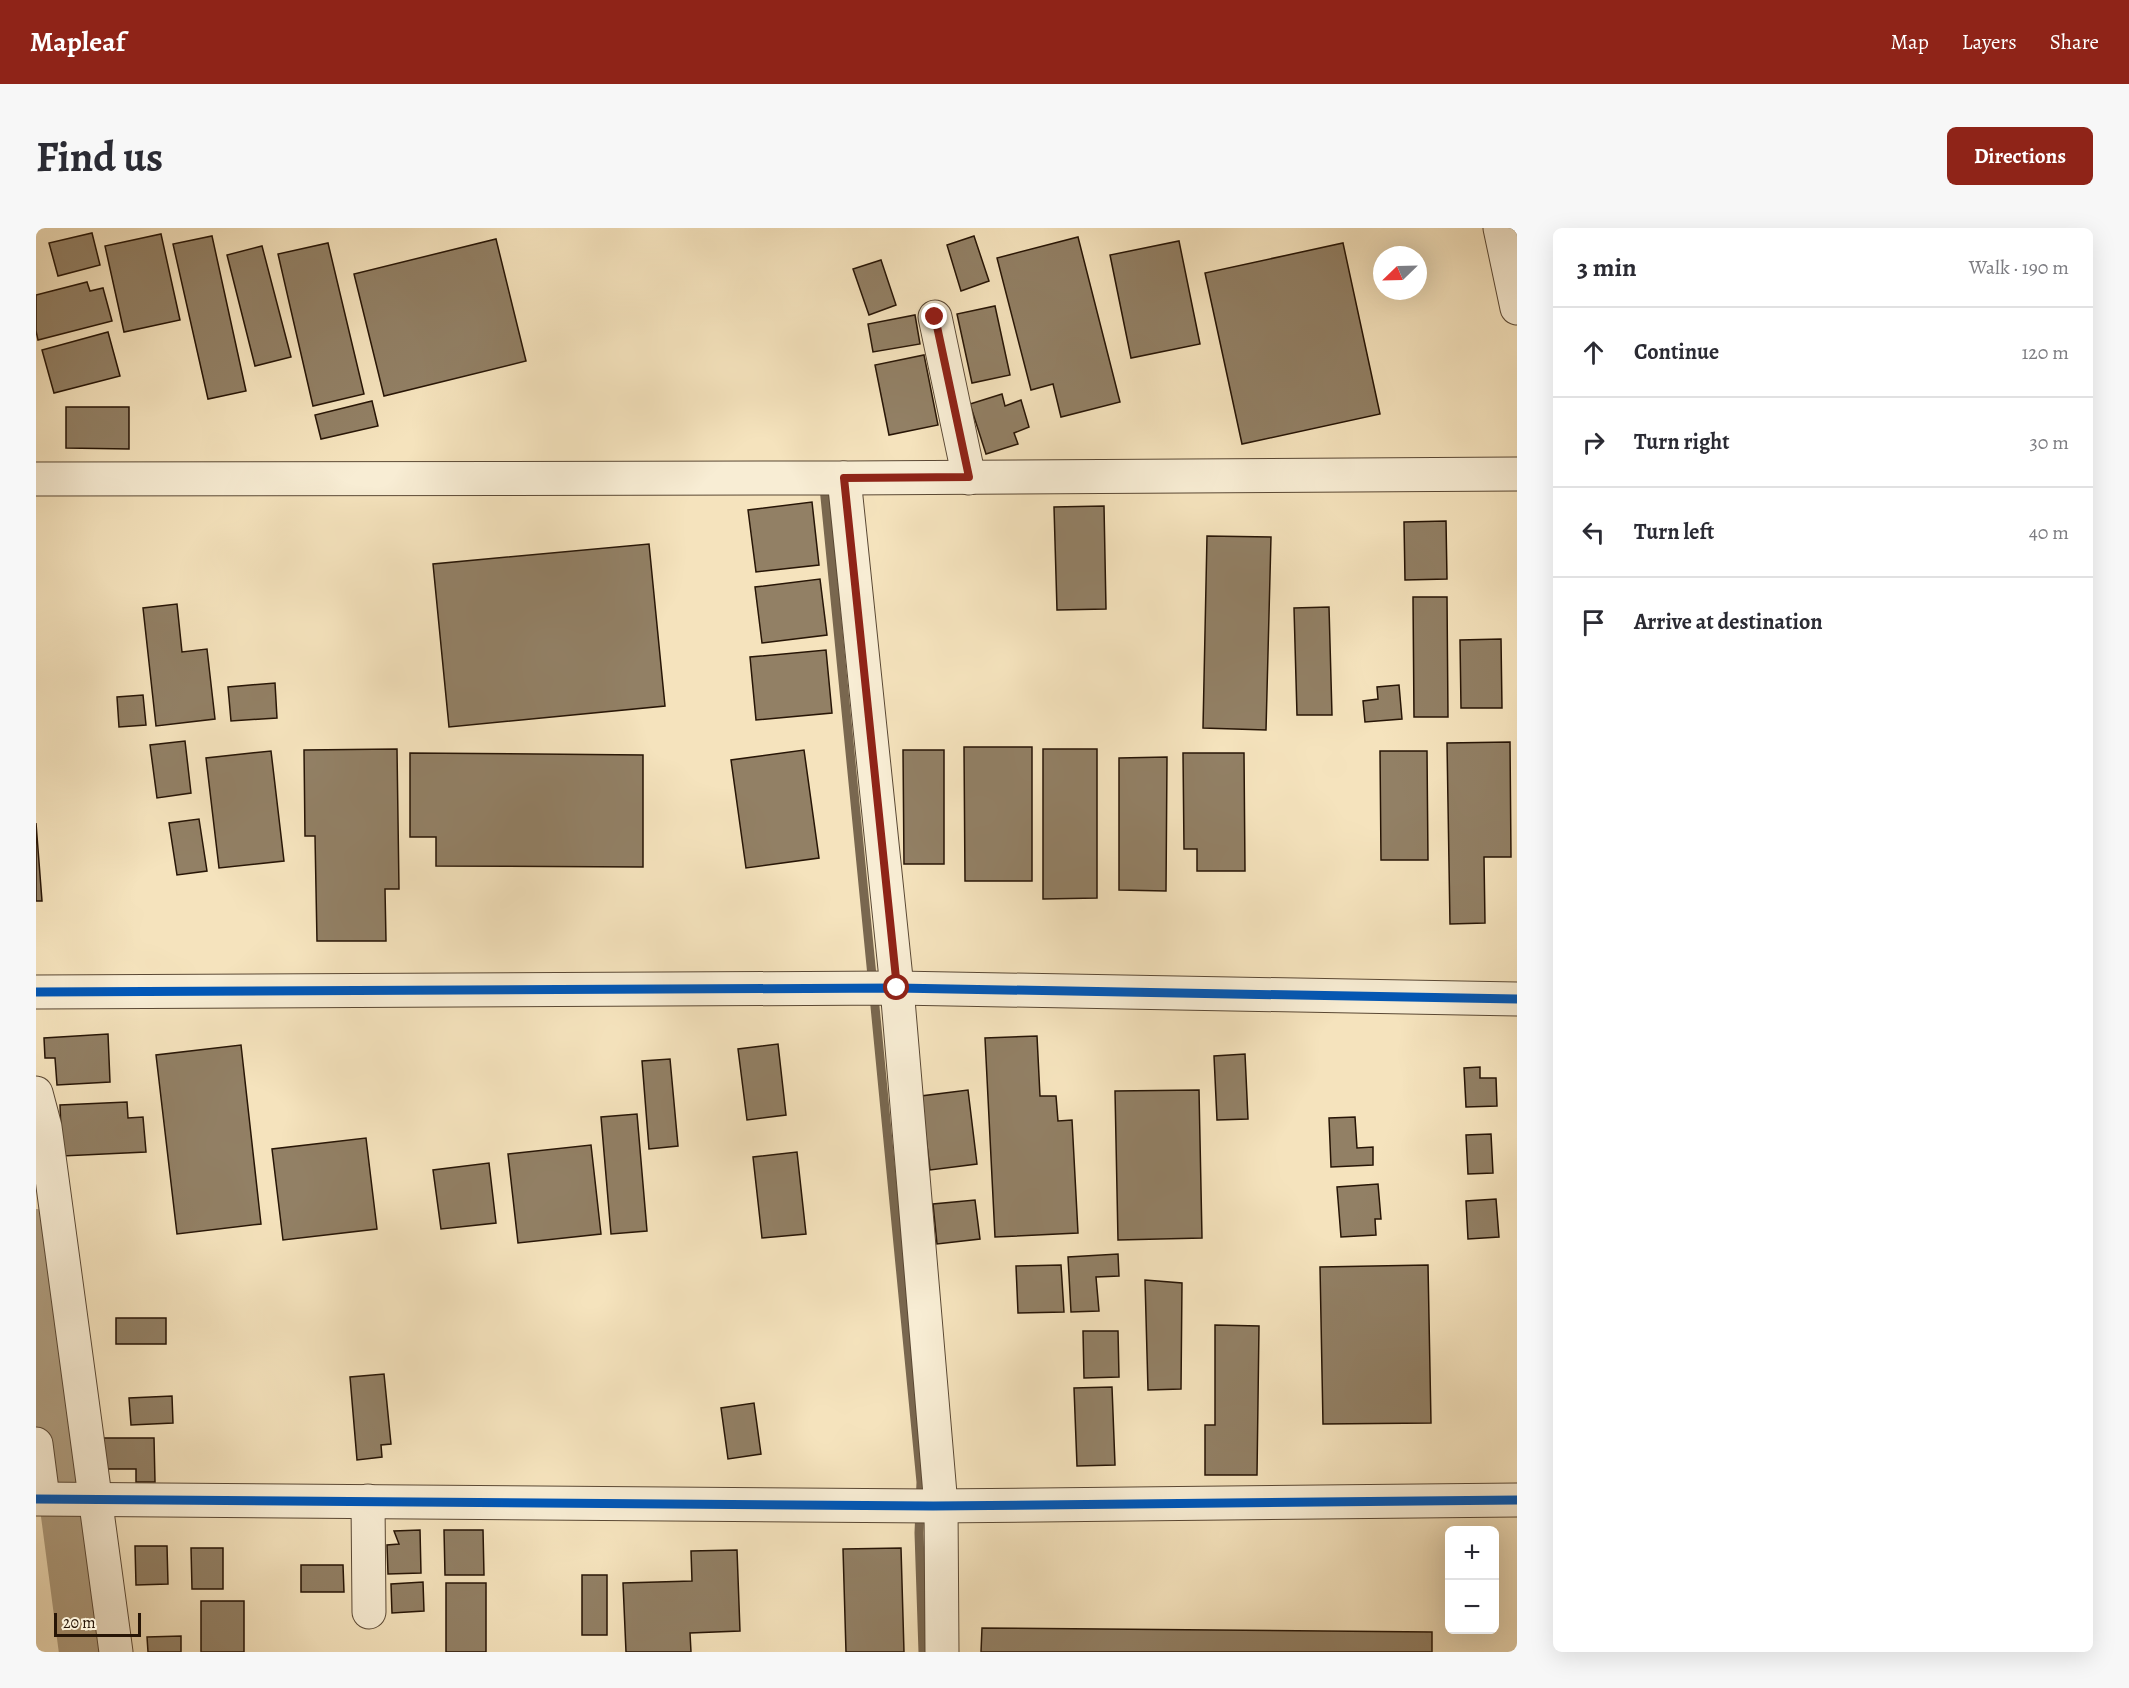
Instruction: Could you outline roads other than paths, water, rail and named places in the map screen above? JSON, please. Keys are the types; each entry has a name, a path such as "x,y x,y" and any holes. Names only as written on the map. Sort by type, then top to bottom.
{"street":[{"path":"1500,228 1517,308"},
{"path":"935,317 969,477"},
{"path":"36,479 1517,474"},
{"path":"844,478 897,988 926,1506 942,1652"},
{"path":"36,992 897,988 1517,999"},
{"path":"36,1093 45,1127 116,1652"},
{"path":"36,1444 40,1499 926,1506 1517,1500"},
{"path":"368,1501 369,1612"}],"waterway":[{"path":"824,487 921,1482 919,1533 923,1652"},
{"path":"36,1235 62,1477 85,1652"}]}
